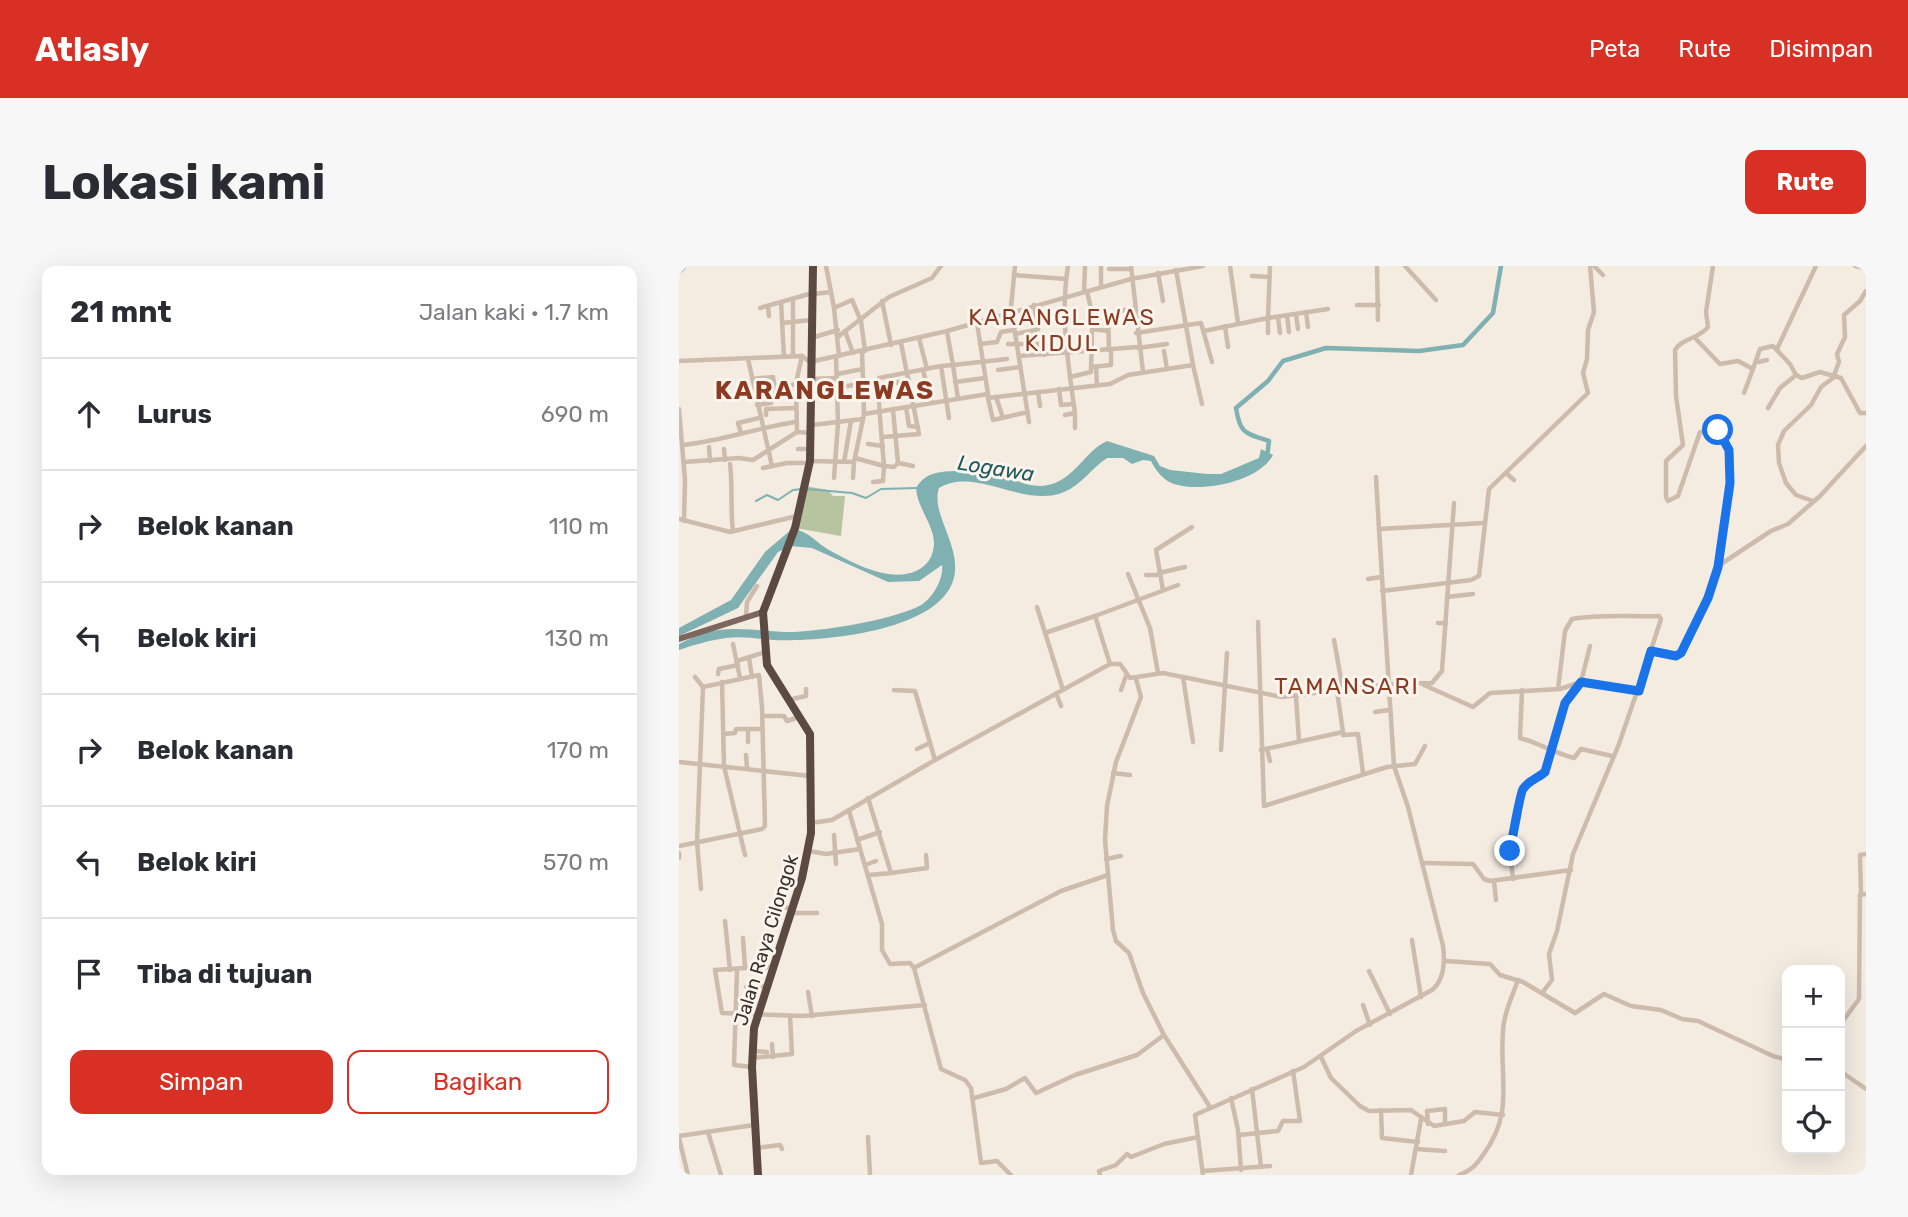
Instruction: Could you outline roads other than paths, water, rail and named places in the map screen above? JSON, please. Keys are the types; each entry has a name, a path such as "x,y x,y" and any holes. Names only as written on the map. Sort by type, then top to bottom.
{"highway":[{"name":"Jalan Raya Cilongok","path":"758,1175 752,1059 758,1013 800,884 809,851 811,823 810,734 770,673 765,650 763,612 765,598 783,563 797,519 809,462 812,429 811,266"}],"main road":[{"path":"679,639 763,612"}],"street":[{"path":"826,266 839,333 838,423 834,478"},
{"path":"797,432 796,384 802,356 811,342 845,331 882,301 930,279 941,266"},
{"path":"1015,266 1012,311 1029,422"},
{"path":"1068,266 1064,298 1065,352 1076,428"},
{"path":"1101,266 1101,287"},
{"path":"679,361 802,356 810,364 947,331 1131,279 1203,266"},
{"path":"1230,266 1238,323"},
{"path":"1268,333 1270,266"},
{"path":"1377,266 1378,320"},
{"path":"1405,266 1436,300"},
{"path":"1592,266 1603,275"},
{"path":"1382,591 1448,583 1479,576 1489,489 1588,393 1583,373 1587,359 1588,330 1594,312 1592,266"},
{"path":"1651,651 1676,656 1681,653 1708,598 1718,567 1730,483 1729,450 1718,430 1700,432 1678,496 1668,501 1666,497 1666,461 1683,445 1676,396 1675,352 1679,344 1696,339 1709,324 1706,312 1713,266"},
{"path":"1777,349 1816,266"},
{"path":"1855,266 1865,270"},
{"path":"1084,267 1085,291 1091,309"},
{"path":"1109,270 1131,267 1136,333 1143,372"},
{"path":"1176,270 1202,404"},
{"path":"1158,273 1163,301"},
{"path":"1014,275 1066,279"},
{"path":"1252,276 1269,277"},
{"path":"1813,501 1796,495 1785,481 1778,445 1784,431 1811,405 1821,387 1834,376 1839,362 1837,354 1845,337 1844,315 1860,301 1866,291"},
{"path":"759,308 831,292"},
{"path":"793,299 793,356"},
{"path":"834,308 851,300 860,318 864,351 864,416 853,478"},
{"path":"882,301 891,345"},
{"path":"781,302 784,357"},
{"path":"980,344 996,342 1001,332 1037,330 1034,305"},
{"path":"1357,305 1379,305"},
{"path":"768,306 769,316"},
{"path":"1070,377 1091,372 1094,367 1111,364 1107,314 1134,308"},
{"path":"1204,331 1328,309"},
{"path":"1306,312 1308,327"},
{"path":"1297,314 1298,329"},
{"path":"1287,316 1289,332"},
{"path":"1278,317 1280,333"},
{"path":"782,323 811,320"},
{"path":"977,323 991,418 1028,412"},
{"path":"1136,333 1201,323 1212,362"},
{"path":"1225,326 1228,347"},
{"path":"1097,385 1091,352 1092,329 1108,331"},
{"path":"845,331 853,353"},
{"path":"947,331 958,399"},
{"path":"919,338 931,402"},
{"path":"1696,339 1720,364 1738,361 1753,369"},
{"path":"838,343 850,341"},
{"path":"883,437 917,435 915,405 901,343"},
{"path":"1009,344 1040,345 1044,355"},
{"path":"1019,356 1167,344"},
{"path":"1744,393 1758,362 1761,348 1770,346 1777,349 1795,375 1802,378 1820,373 1841,378 1858,411 1866,413"},
{"path":"1164,351 1167,369"},
{"path":"748,359 759,418 772,466"},
{"path":"873,482 883,481 884,466 881,412 876,384 879,378 941,366 1007,359"},
{"path":"1758,362 1767,360"},
{"path":"684,462 728,462 740,457 754,460 797,432 915,405 1110,384 1128,374 1193,365"},
{"path":"941,366 949,418"},
{"path":"998,370 1020,367"},
{"path":"811,379 863,369"},
{"path":"1768,408 1780,388 1795,375"},
{"path":"752,379 773,377 774,401 757,405"},
{"path":"955,382 985,378"},
{"path":"877,392 889,391 890,384 909,380"},
{"path":"775,389 796,384"},
{"path":"837,388 876,384"},
{"path":"1059,389 1061,405 1073,404"},
{"path":"1038,392 1040,406"},
{"path":"797,396 811,397"},
{"path":"996,397 1003,418"},
{"path":"906,407 909,426 918,427"},
{"path":"766,415 766,409 796,408"},
{"path":"763,468 855,460 894,467 898,463 893,410"},
{"path":"679,411 684,462 681,520 720,531 733,531 797,519"},
{"path":"1065,415 1075,413"},
{"path":"741,433 738,422 759,418"},
{"path":"843,462 851,421"},
{"path":"683,445 730,439 761,426 795,422"},
{"path":"868,444 883,446"},
{"path":"1718,567 1740,550 1788,524 1866,446"},
{"path":"709,447 710,461"},
{"path":"724,449 734,494 731,514 733,531"},
{"path":"798,449 810,449"},
{"path":"898,463 913,466"},
{"path":"1506,473 1514,480"},
{"path":"1270,1166 1203,1173 1195,1118 1210,1107 1321,1057 1336,1044 1437,986 1445,961 1422,863 1394,766 1376,477"},
{"path":"1126,676 1136,678 1158,673 1225,687 1296,697 1387,684 1432,683 1441,674 1454,503"},
{"path":"1379,529 1484,523"},
{"path":"1163,590 1156,550 1192,527"},
{"path":"1146,575 1185,567"},
{"path":"1128,574 1140,599 1154,646 1158,673"},
{"path":"1369,579 1381,577"},
{"path":"1045,633 1178,585"},
{"path":"746,616 747,602 757,586"},
{"path":"1447,597 1473,594"},
{"path":"1037,607 1063,690"},
{"path":"1542,993 1552,980 1549,954 1580,836 1639,691 1661,619 1659,616 1622,618 1606,614 1572,619 1565,631 1558,689"},
{"path":"1092,615 1110,664"},
{"path":"1258,622 1264,806 1363,774 1415,764 1425,746"},
{"path":"1438,623 1446,623"},
{"path":"1334,640 1343,735 1358,734 1363,774"},
{"path":"733,644 740,678"},
{"path":"1513,879 1510,851 1519,817 1520,793 1533,778 1543,775 1565,703 1581,682 1590,646"},
{"path":"718,674 719,669 765,650"},
{"path":"1221,750 1227,653"},
{"path":"749,657 752,677"},
{"path":"811,823 829,821 849,811 935,760 1110,664 1120,664 1126,676 1121,690"},
{"path":"703,687 770,673"},
{"path":"679,845 739,834 765,826 763,716 759,676"},
{"path":"695,677 703,687 697,842 701,889"},
{"path":"1184,677 1193,742"},
{"path":"1136,678 1141,697 1113,773 1106,813 1106,859 1114,939 1129,953 1143,993 1164,1035 1210,1107"},
{"path":"722,682 724,766 745,855"},
{"path":"1422,684 1472,706 1490,693 1558,689 1581,682 1639,691"},
{"path":"753,689 761,688"},
{"path":"787,700 807,695 806,689"},
{"path":"894,690 915,691 935,760"},
{"path":"1522,690 1519,738 1534,742 1550,752 1574,758 1581,749 1612,756"},
{"path":"1056,693 1061,706"},
{"path":"1296,697 1299,741"},
{"path":"1375,712 1389,710"},
{"path":"763,716 784,716 785,721 800,716"},
{"path":"748,729 748,742"},
{"path":"723,734 763,729"},
{"path":"1264,750 1343,732"},
{"path":"917,749 930,743"},
{"path":"1264,750 1270,761"},
{"path":"746,755 747,768"},
{"path":"679,762 811,776"},
{"path":"1113,773 1130,775"},
{"path":"868,798 891,873"},
{"path":"849,811 882,924 882,952 890,964 909,962 914,968 941,1069 968,1083 974,1098 981,1163 997,1161 1011,1175"},
{"path":"857,840 880,832"},
{"path":"834,835 836,864"},
{"path":"809,851 860,849"},
{"path":"1845,1018 1859,999 1863,894 1860,855 1866,854"},
{"path":"869,875 927,868 926,855"},
{"path":"1106,859 1121,856"},
{"path":"865,864 876,861"},
{"path":"1422,863 1473,864 1485,880 1494,881 1571,870"},
{"path":"914,968 1061,891 1108,875"},
{"path":"1494,881 1496,900"},
{"path":"800,884 789,883 781,906 791,911 817,913"},
{"path":"725,921 730,970"},
{"path":"743,939 745,968"},
{"path":"1412,940 1421,996"},
{"path":"1443,946 1450,944"},
{"path":"1445,961 1490,964 1498,974 1518,980 1576,1013 1602,994 1631,1006 1663,1011 1707,1024 1782,1059"},
{"path":"773,967 715,970 720,1012 812,1016 925,1005"},
{"path":"737,970 734,1065 738,1068 767,1052"},
{"path":"1369,971 1390,1014"},
{"path":"1459,1175 1475,1167 1493,1144 1503,1115 1504,1018 1518,980"},
{"path":"746,987 767,986"},
{"path":"808,992 812,1016"},
{"path":"1363,1005 1370,1025"},
{"path":"752,1059 792,1054 790,1016"},
{"path":"974,1098 1006,1089 1025,1079 1034,1092 1037,1092 1075,1075 1137,1055 1164,1035"},
{"path":"772,1044 773,1057"},
{"path":"1321,1057 1331,1078 1344,1094 1365,1109 1411,1110 1428,1124 1464,1121 1475,1112 1503,1115"},
{"path":"1239,1135 1278,1131 1285,1120 1300,1121 1293,1071"},
{"path":"1845,1074 1866,1089"},
{"path":"1252,1089 1261,1167"},
{"path":"1231,1098 1239,1135 1241,1170"},
{"path":"1381,1110 1382,1138 1418,1142"},
{"path":"1428,1124 1427,1111 1445,1110 1445,1124"},
{"path":"1411,1175 1421,1119"},
{"path":"688,1175 679,1137 755,1125"},
{"path":"708,1132 712,1159 721,1175"},
{"path":"868,1137 870,1175"},
{"path":"1100,1175 1099,1171 1116,1165 1127,1154 1131,1157 1164,1144 1198,1137"},
{"path":"756,1148 780,1145 782,1149"},
{"path":"1416,1149 1445,1151"}],"water":[{"path":"1107,441 1154,456 1160,466 1170,470 1207,474 1221,474 1259,458 1261,449 1273,455 1255,472 1213,486 1174,484 1160,475 1151,461 1143,460 1132,464 1123,458 1107,458 1070,489 1048,496 984,484 954,483 939,488 937,498 954,556 953,581 942,598 924,612 901,623 846,636 794,640 732,637 679,650 679,644 714,631 814,630 909,611 930,598 941,576 942,565 919,581 888,582 812,548 790,546 778,552 738,608 679,636 679,628 731,600 765,552 792,529 807,534 829,550 871,570 894,575 916,571 929,561 934,545 932,531 919,503 916,488 928,476 966,470 983,464 1021,482 1043,486 1066,477"}],"waterway":[{"path":"679,272 685,266"},
{"name":"Logawa","path":"1267,457 1269,441 1245,431 1239,423 1236,408 1268,381 1283,361 1326,348 1419,351 1463,345 1493,313 1501,266"},
{"path":"807,489 852,493 866,498 881,489 917,488"},
{"path":"756,501 767,495 778,500 793,490 802,489"}],"district":[{"name":"KARANGLEWAS KIDUL","path":"1062,330"},
{"name":"KARANGLEWAS","path":"825,390"},
{"name":"TAMANSARI","path":"1347,686"}]}
